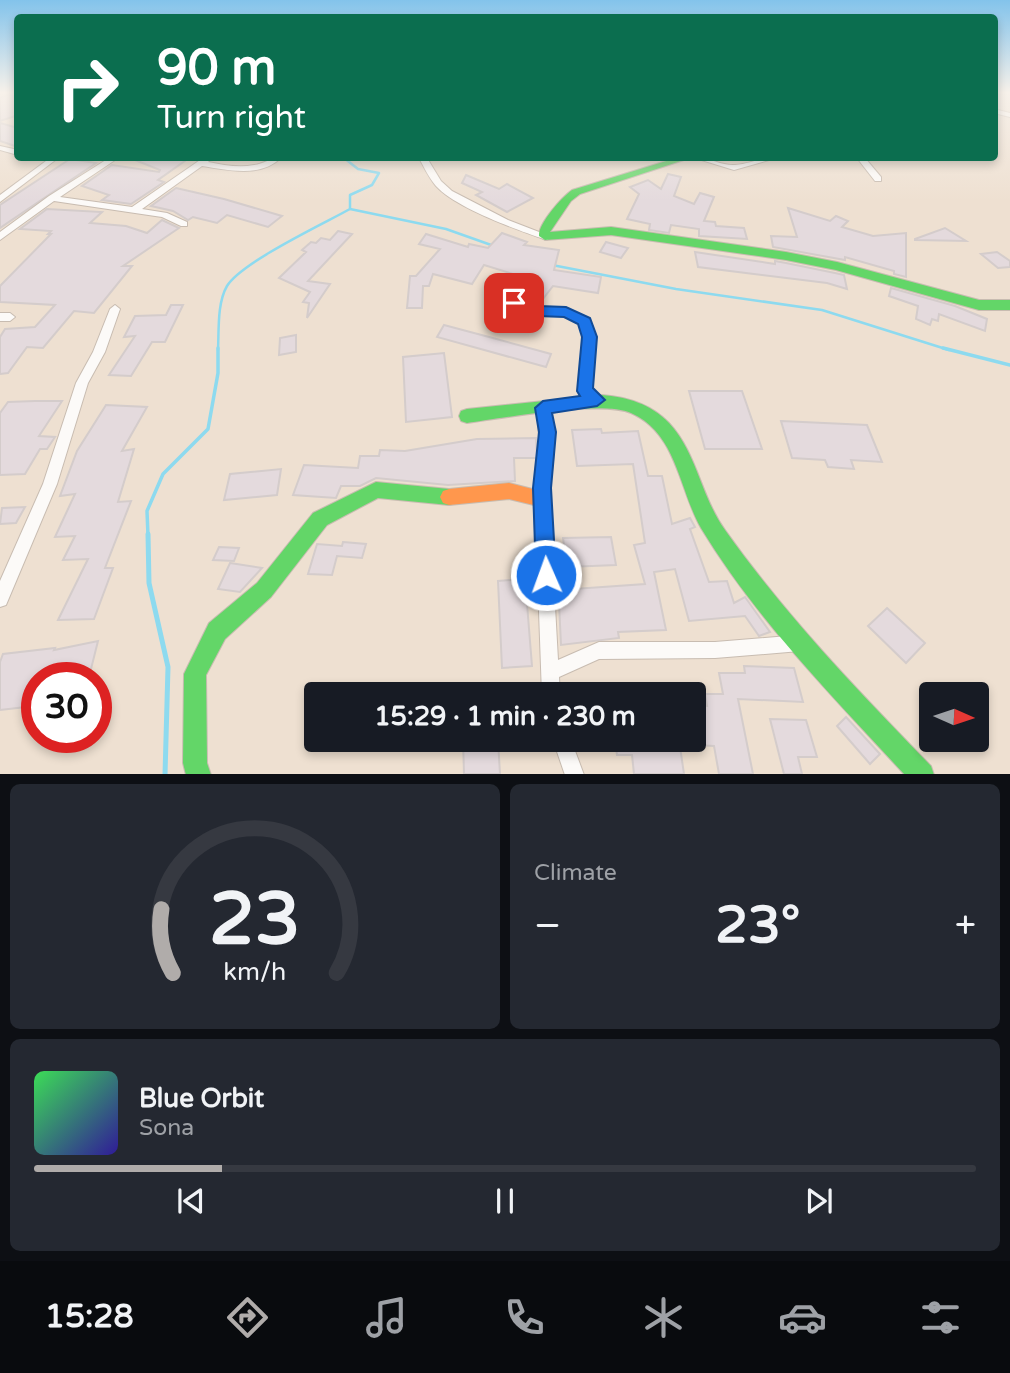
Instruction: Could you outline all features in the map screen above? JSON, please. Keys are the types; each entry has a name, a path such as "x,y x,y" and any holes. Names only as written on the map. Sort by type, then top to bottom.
{"street":[{"path":"0,199 48,161"},
{"path":"0,237 51,198 109,161"},
{"path":"133,211 202,161"},
{"path":"208,161 252,169 264,167 273,161"},
{"path":"425,161 438,183 449,193 478,205 505,222 547,237 598,231 641,234 811,261 979,305 1010,305"},
{"path":"547,237 544,231 567,199 576,192 675,161"},
{"path":"710,161 734,168 761,161"},
{"path":"863,161 878,179"},
{"path":"51,198 164,215 184,224"},
{"path":"492,294 538,311 566,312 585,321 590,337 585,391 597,400"},
{"path":"0,598 50,484 82,383 99,352 116,309"},
{"path":"467,416 597,400 635,406 652,417 687,464 696,502 751,582 801,643 921,774"},
{"path":"543,408 547,452 542,499 550,682"},
{"path":"199,774 195,763 195,674 217,631 264,590 320,519 376,489 448,497 509,491 542,499"},
{"path":"549,672 569,660 599,651 715,650 801,643"},
{"path":"566,752 575,774"}],"building":[{"path":"0,129 14,129 14,146 0,141"},
{"path":"67,161 96,163 0,228 0,205"},
{"path":"138,161 185,161 158,180 164,182 131,204 102,200 109,195 82,186 112,165 160,170"},
{"path":"668,174 681,177 674,196 694,204 700,193 714,197 704,221 715,222 716,226 744,228 747,239 699,236 699,229 671,225 669,233 649,230 650,224 627,219 639,194 630,187 648,180 661,189"},
{"path":"466,175 499,189 507,184 533,198 507,212 476,195 482,192 462,183"},
{"path":"176,188 282,216 268,227 227,215 217,223 193,217 188,220 173,211 151,206"},
{"path":"788,208 830,221 836,216 848,221 842,227 873,236 906,233 906,277 845,257 845,260 773,247 771,236 797,237"},
{"path":"47,209 102,212 90,223 126,226 147,233 162,220 179,228 123,266 132,266 94,313 74,311 43,348 27,347 8,373 0,374 0,337 5,329 35,327 55,305 0,302 0,286 51,234 48,234 51,231 20,229"},
{"path":"945,228 966,241 915,240 915,239"},
{"path":"338,231 352,234 308,281 330,284 307,318 309,303 303,302 310,292 279,278 306,252 302,250 311,242 316,243 321,238 330,240"},
{"path":"502,233 527,242 524,245 559,250 554,270 601,277 598,293 553,286 539,304 499,290 513,274 484,265 472,284 433,274 429,286 423,286 422,308 407,308 410,276 416,276 440,249 419,244 426,234 468,247 469,244 488,248"},
{"path":"606,242 628,248 621,258 600,252"},
{"path":"695,252 775,264 775,261 844,275 847,289 827,283 698,267"},
{"path":"997,252 1010,261 1010,267 998,268 981,254"},
{"path":"891,288 955,306 987,319 985,331 939,314 938,321 932,319 930,325 916,319 918,306 889,296"},
{"path":"171,305 183,305 165,342 152,342 131,376 109,375 135,336 124,337 135,316 166,315"},
{"path":"444,325 551,354 546,367 437,337"},
{"path":"296,335 296,352 279,355 280,338"},
{"path":"444,353 452,417 406,422 403,357"},
{"path":"689,391 742,391 762,449 705,449"},
{"path":"62,401 39,436 55,437 47,449 40,449 25,474 0,475 0,413 8,402"},
{"path":"106,405 147,407 122,451 134,449 118,502 131,501 105,568 113,568 94,619 58,620 88,559 63,560 75,536 55,537 75,494 60,496 77,451"},
{"path":"781,421 867,425 882,462 851,460 854,469 828,467 825,460 792,458"},
{"path":"601,429 602,433 638,431 648,476 662,476 672,524 690,518 695,527 690,529 709,582 727,581 734,603 745,597 770,632 759,636 745,616 689,621 675,569 654,572 666,630 618,632 619,638 561,645 559,603 566,603 563,585 573,585 574,589 645,584 634,545 645,543 633,464 577,466 572,430"},
{"path":"536,438 537,458 514,458 515,481 448,485 376,478 360,486 341,486 336,498 293,495 304,465 358,468 360,456 379,456 380,450 405,451 477,439"},
{"path":"281,469 277,495 224,500 230,474"},
{"path":"25,507 16,523 0,524 2,508"},
{"path":"611,537 616,565 567,567 563,538"},
{"path":"343,542 366,544 362,558 337,556 332,575 308,574 317,544 342,546"},
{"path":"219,547 239,548 234,561 213,560"},
{"path":"230,563 262,568 240,592 218,589"},
{"path":"525,579 532,666 502,668 498,581"},
{"path":"887,608 925,643 906,663 868,626"},
{"path":"98,641 93,662 21,662 21,708 0,710 0,662 3,654 55,648 54,650"},
{"path":"744,666 794,668 803,702 738,699 753,774 719,774 714,746 706,746 706,694 723,694 719,673 745,673"},
{"path":"846,717 880,754 870,764 837,726"},
{"path":"770,719 806,720 817,757 798,757 802,774 784,774"},
{"path":"463,752 499,752 500,774 464,774"},
{"path":"617,752 681,752 684,774 634,774 632,755 617,755"}],"waterway":[{"path":"348,161 358,169 379,173 372,185 350,195 350,209"},
{"path":"218,350 222,300 227,286 235,276 265,255 350,209"},
{"path":"350,209 446,229 494,246"},
{"path":"552,265 676,289 822,310 949,350"},
{"path":"943,348 1010,365"},
{"path":"148,536 147,511 163,474 208,429 218,373 218,350"},
{"path":"148,534 149,583 168,667 165,774"}],"traffic: fast":[{"path":"675,161 576,192 567,199 544,231 545,236 611,231 786,256 837,266 979,305 1010,305"},
{"path":"467,416 602,401 628,405 649,416 670,437 704,515 752,584 822,668 921,774"},
{"path":"199,774 195,763 195,674 217,631 264,590 320,519 376,490 449,497"}],"traffic: slow":[{"path":"449,497 509,491 542,499"}],"route":[{"path":"514,303 538,311 566,312 585,321 590,337 585,391 597,400 543,408 547,432 542,488 546,575"}]}
